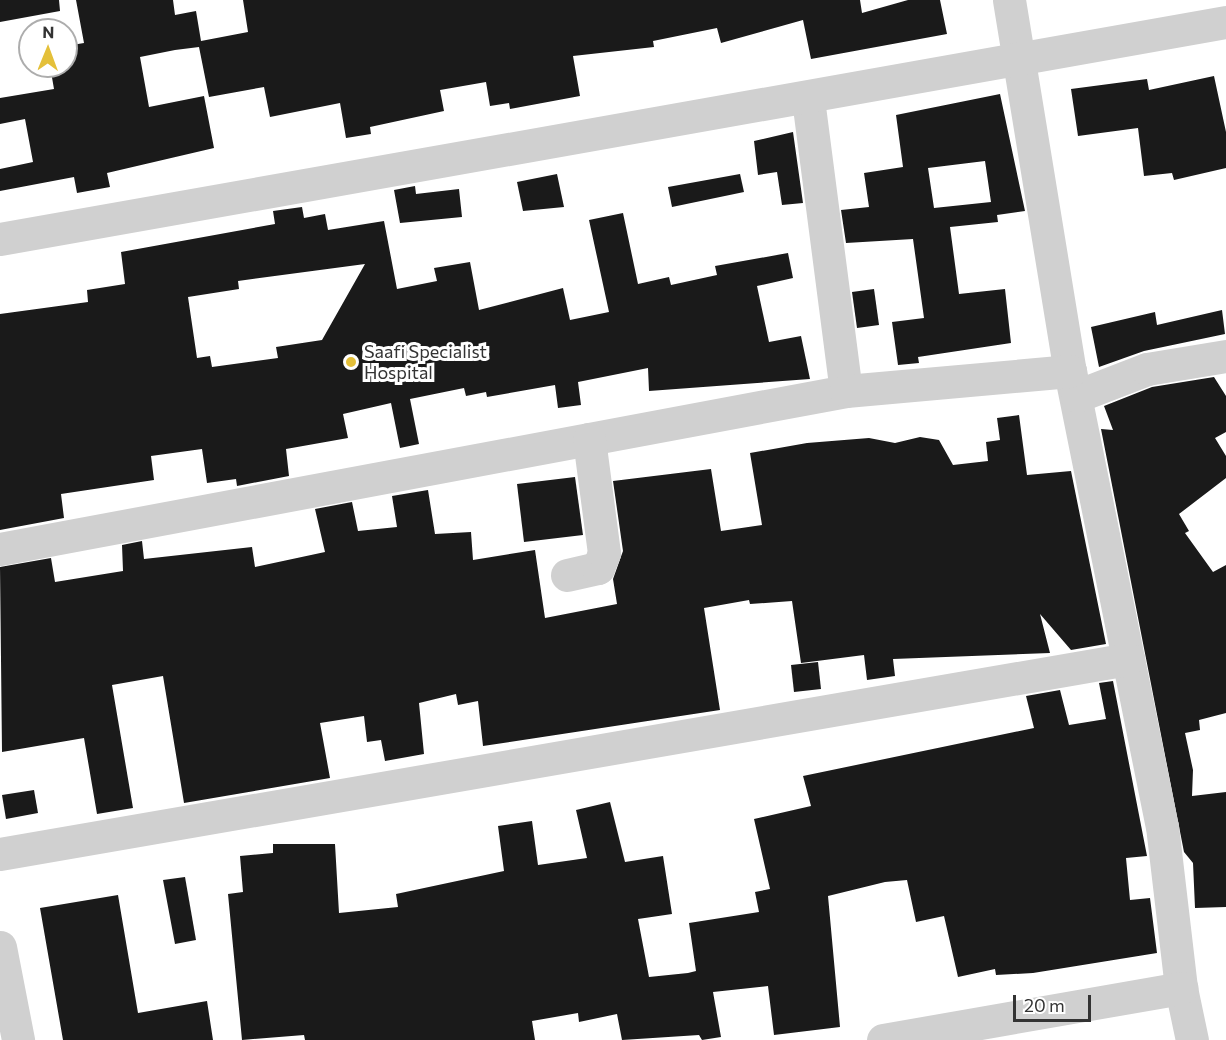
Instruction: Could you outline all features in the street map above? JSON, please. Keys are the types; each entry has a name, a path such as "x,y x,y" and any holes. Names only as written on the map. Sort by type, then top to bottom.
{"street":[{"path":"1009,0 1073,383 1162,826 1181,988 1192,1040"},
{"path":"0,239 808,99 1019,58 1226,22"},
{"path":"808,99 846,391"},
{"path":"0,549 846,391 1073,383 1226,356"},
{"path":"567,575 598,568 604,553 589,439"},
{"path":"0,854 1128,659"},
{"path":"0,947 18,1040"},
{"path":"883,1040 1181,988"}],"building":[{"path":"0,0 59,0 60,11 0,22"},
{"path":"76,0 173,0 175,15 196,11 201,41 248,32 243,0 860,0 862,13 908,0 940,0 947,34 811,59 803,20 721,43 717,28 653,41 654,47 573,56 580,96 510,109 509,103 490,106 486,82 440,90 444,111 370,127 371,134 346,138 340,103 270,117 264,87 209,97 199,47 175,50 140,57 149,107 204,96 214,148 107,173 110,187 77,193 74,177 0,191 0,169 33,162 25,119 0,124 0,98 54,89 52,78 78,78 78,44 84,43"},
{"path":"1214,76 1226,132 1226,168 1174,180 1172,173 1144,176 1138,128 1078,136 1071,89 1147,79 1149,90"},
{"path":"1000,94 1025,211 997,215 998,222 950,227 959,294 1005,289 1011,343 918,357 919,363 898,365 892,322 924,318 913,239 846,243 841,210 869,207 864,173 903,167 896,115","holes":["985,161 991,202 934,208 928,168"]},
{"path":"793,132 803,203 782,205 777,172 758,175 754,141"},
{"path":"557,174 564,207 523,211 517,182"},
{"path":"740,174 744,192 672,207 668,187"},
{"path":"415,186 416,194 459,189 462,217 400,223 394,190"},
{"path":"302,207 304,218 325,214 328,230 384,221 397,289 437,281 434,268 470,262 479,310 563,288 570,320 609,312 589,220 623,213 638,284 669,277 671,285 717,275 715,266 788,253 793,278 757,286 769,342 801,336 810,379 649,391 648,368 578,382 581,405 558,408 555,385 487,397 486,392 466,396 464,388 410,399 419,444 400,448 391,403 343,414 348,438 286,449 289,476 237,486 236,479 207,483 202,449 151,456 154,480 61,494 64,518 0,530 0,314 88,302 87,290 125,284 121,252 275,224 273,211","holes":["365,264 322,340 276,347 278,358 212,367 210,356 197,358 188,297 239,289 238,281"]},
{"path":"874,289 879,325 857,328 852,292"},
{"path":"1222,310 1225,334 1144,351 1099,367 1091,327 1155,312 1157,325"},
{"path":"1214,377 1226,396 1226,432 1215,438 1226,456 1226,478 1179,514 1189,531 1185,533 1213,572 1226,565 1226,713 1199,720 1200,730 1185,733 1193,770 1192,796 1226,792 1226,907 1195,908 1193,863 1184,852 1101,429 1113,430 1104,406 1152,387"},
{"path":"1019,415 1027,475 1071,471 1106,644 1071,650 1040,614 1050,653 893,659 895,676 867,680 864,655 801,663 792,601 750,604 749,600 704,608 720,710 483,746 478,701 458,705 456,694 419,703 424,754 385,761 381,740 367,742 364,716 320,723 330,778 184,803 163,676 112,685 133,808 97,814 84,738 2,752 0,567 51,558 55,582 123,571 122,545 142,541 144,559 252,547 255,567 325,552 315,509 352,502 358,531 397,527 392,496 428,490 435,534 471,532 473,560 535,550 545,618 617,604 613,579 623,551 613,481 711,469 721,531 762,525 750,453 807,443 869,438 895,443 920,437 939,440 953,465 988,461 986,442 1000,440 997,418"},
{"path":"575,477 583,535 524,542 517,484"},
{"path":"818,662 821,689 794,692 791,665"},
{"path":"1113,681 1147,856 1126,858 1130,900 1150,898 1157,953 1033,973 996,975 995,969 958,977 944,916 916,922 907,880 885,882 828,896 840,1027 774,1035 768,986 713,992 721,1037 702,1040 699,1035 622,1040 617,1014 579,1022 578,1013 532,1021 535,1040 305,1040 304,1035 242,1040 228,894 243,892 240,856 273,853 273,844 335,844 339,913 398,907 396,894 504,871 498,826 532,821 538,865 587,858 576,810 610,802 625,862 663,856 672,914 638,919 649,977 688,973 696,971 689,923 759,912 755,892 770,889 754,819 811,806 803,776 1034,728 1026,696 1060,690 1069,725 1106,719 1099,683"},
{"path":"34,790 38,813 6,819 2,795"},
{"path":"185,877 196,940 175,944 163,880"},
{"path":"118,895 138,1013 207,1001 213,1040 63,1040 40,908"}],"place":[{"name":"Saafi Specialist Hospital","path":"351,362"}]}
